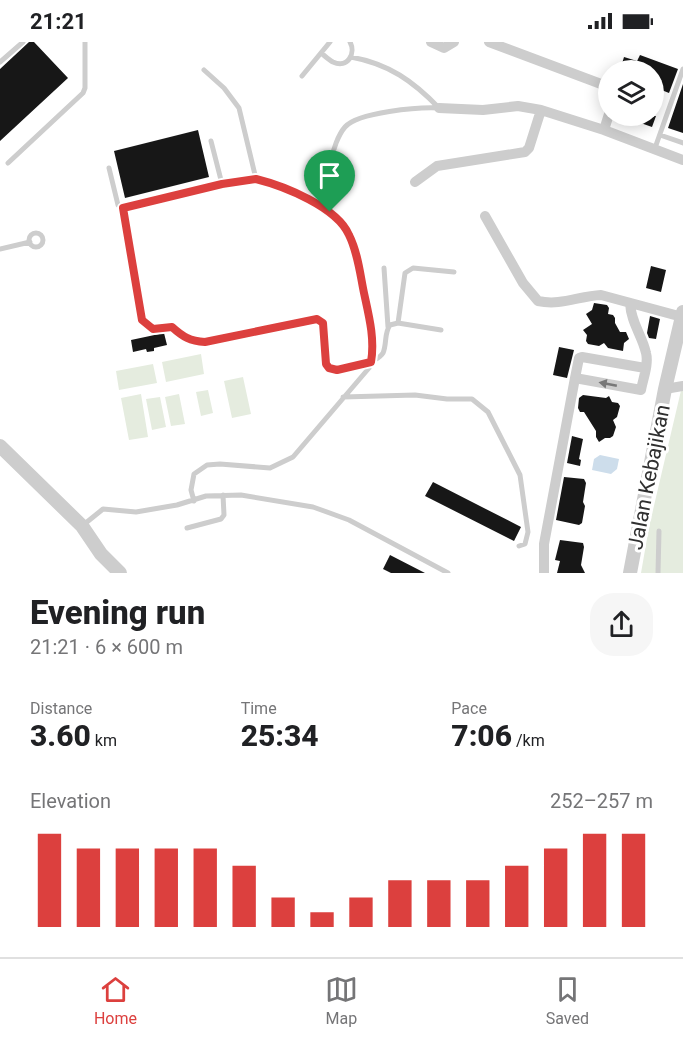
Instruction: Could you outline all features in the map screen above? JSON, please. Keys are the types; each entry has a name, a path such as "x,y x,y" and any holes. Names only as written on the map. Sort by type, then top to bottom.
{"street":[{"path":"431,42 444,48 454,42"},
{"path":"489,42 598,83"},
{"path":"439,108 483,110 518,106 541,110 604,130 683,160"},
{"path":"415,182 437,166 525,152 529,148 541,110"},
{"path":"604,130 605,126"},
{"path":"486,216 523,283 538,301 560,303 590,295 601,295 682,314"},
{"path":"575,378 641,390 647,354 637,332 630,303"},
{"name":"Jalan Kebajikan","path":"630,573 665,389 682,314"},
{"path":"544,573 545,534 579,358 645,368"},
{"path":"665,389 683,386"},
{"path":"0,446 82,526 101,554 120,573"}],"lane":[{"path":"0,62 23,42"},
{"path":"8,163 83,93 86,42"},
{"path":"302,76 330,42"},
{"path":"321,53 336,63 345,63 351,57 353,48 350,42"},
{"path":"351,57 374,61 409,80 439,108"},
{"path":"655,148 683,69"},
{"path":"204,70 224,88 239,108 256,179"},
{"path":"330,212 331,162 334,150 346,126 366,116 416,108 439,108"},
{"path":"660,135 683,143"},
{"path":"211,141 222,184"},
{"path":"109,168 118,205 123,208 222,184 256,179 286,190 330,212 349,233 357,260 371,328 373,351 369,368 293,457 270,468 207,465 194,474 191,490 194,501"},
{"path":"123,208 142,320 153,329 172,327 181,336 192,341 205,342 317,319 323,323 326,364 329,368 337,370 371,362 381,356 388,327 384,268"},
{"path":"0,249 30,242"},
{"path":"398,323 405,273 408,269 454,272"},
{"path":"388,327 398,323 441,330"},
{"path":"343,397 415,394 447,399 472,399 488,412 520,476 528,532 525,544 519,546"},
{"path":"187,528 221,519 224,515 223,495"},
{"path":"82,526 103,509 136,512 194,501 206,496 241,495 314,507 350,520 448,573"},
{"path":"658,573 659,531"}],"shaded area":[{"path":"201,354 204,374 166,382 162,362"},
{"path":"153,364 157,383 119,390 116,371"},
{"path":"243,377 251,414 232,418 224,381"},
{"path":"683,382 683,573 641,573 649,527"},
{"path":"208,390 213,413 201,416 196,392"},
{"path":"141,394 148,437 129,440 121,398"},
{"path":"179,394 185,424 171,426 165,397"},
{"path":"160,397 166,427 152,430 146,399"}],"water":[{"path":"600,455 619,459 617,469 611,474 592,470 594,459"}],"building":[{"path":"29,42 34,42 68,78 0,141 0,69"},
{"path":"640,55 654,60 638,60"},
{"path":"664,64 678,69 669,93 664,91"},
{"path":"683,84 683,133 668,128"},
{"path":"198,130 209,177 125,198 114,151"},
{"path":"651,266 666,270 661,292 646,288"},
{"path":"594,303 607,305 608,314 615,318 620,332 626,332 629,339 624,343 623,351 608,348 604,343 599,346 588,344 586,341 587,335 583,330 592,324 586,314 592,310"},
{"path":"650,316 660,319 656,339 649,338 647,333"},
{"path":"164,333 167,345 154,348 154,351 147,352 146,349 133,352 131,340"},
{"path":"559,347 574,350 567,378 553,375"},
{"path":"583,395 606,398 609,396 612,402 618,403 620,406 617,417 613,420 616,427 613,436 599,442 596,431 584,412 580,412 578,408 579,398"},
{"path":"572,436 583,439 580,466 567,463"},
{"path":"564,477 584,479 586,483 583,502 585,506 582,523 579,525 556,520"},
{"path":"433,482 521,527 514,541 425,496"},
{"path":"560,540 583,543 581,565 585,573 557,573 560,561 555,560"},
{"path":"390,555 425,573 391,573 383,569"}],"route":[{"path":"256,179 286,190 330,212 349,233 357,260 371,328 373,351 371,362 337,370 329,368 326,364 323,323 317,319 205,342 192,341 181,336 172,327 153,329 142,320 123,208 222,184 256,179"}]}
